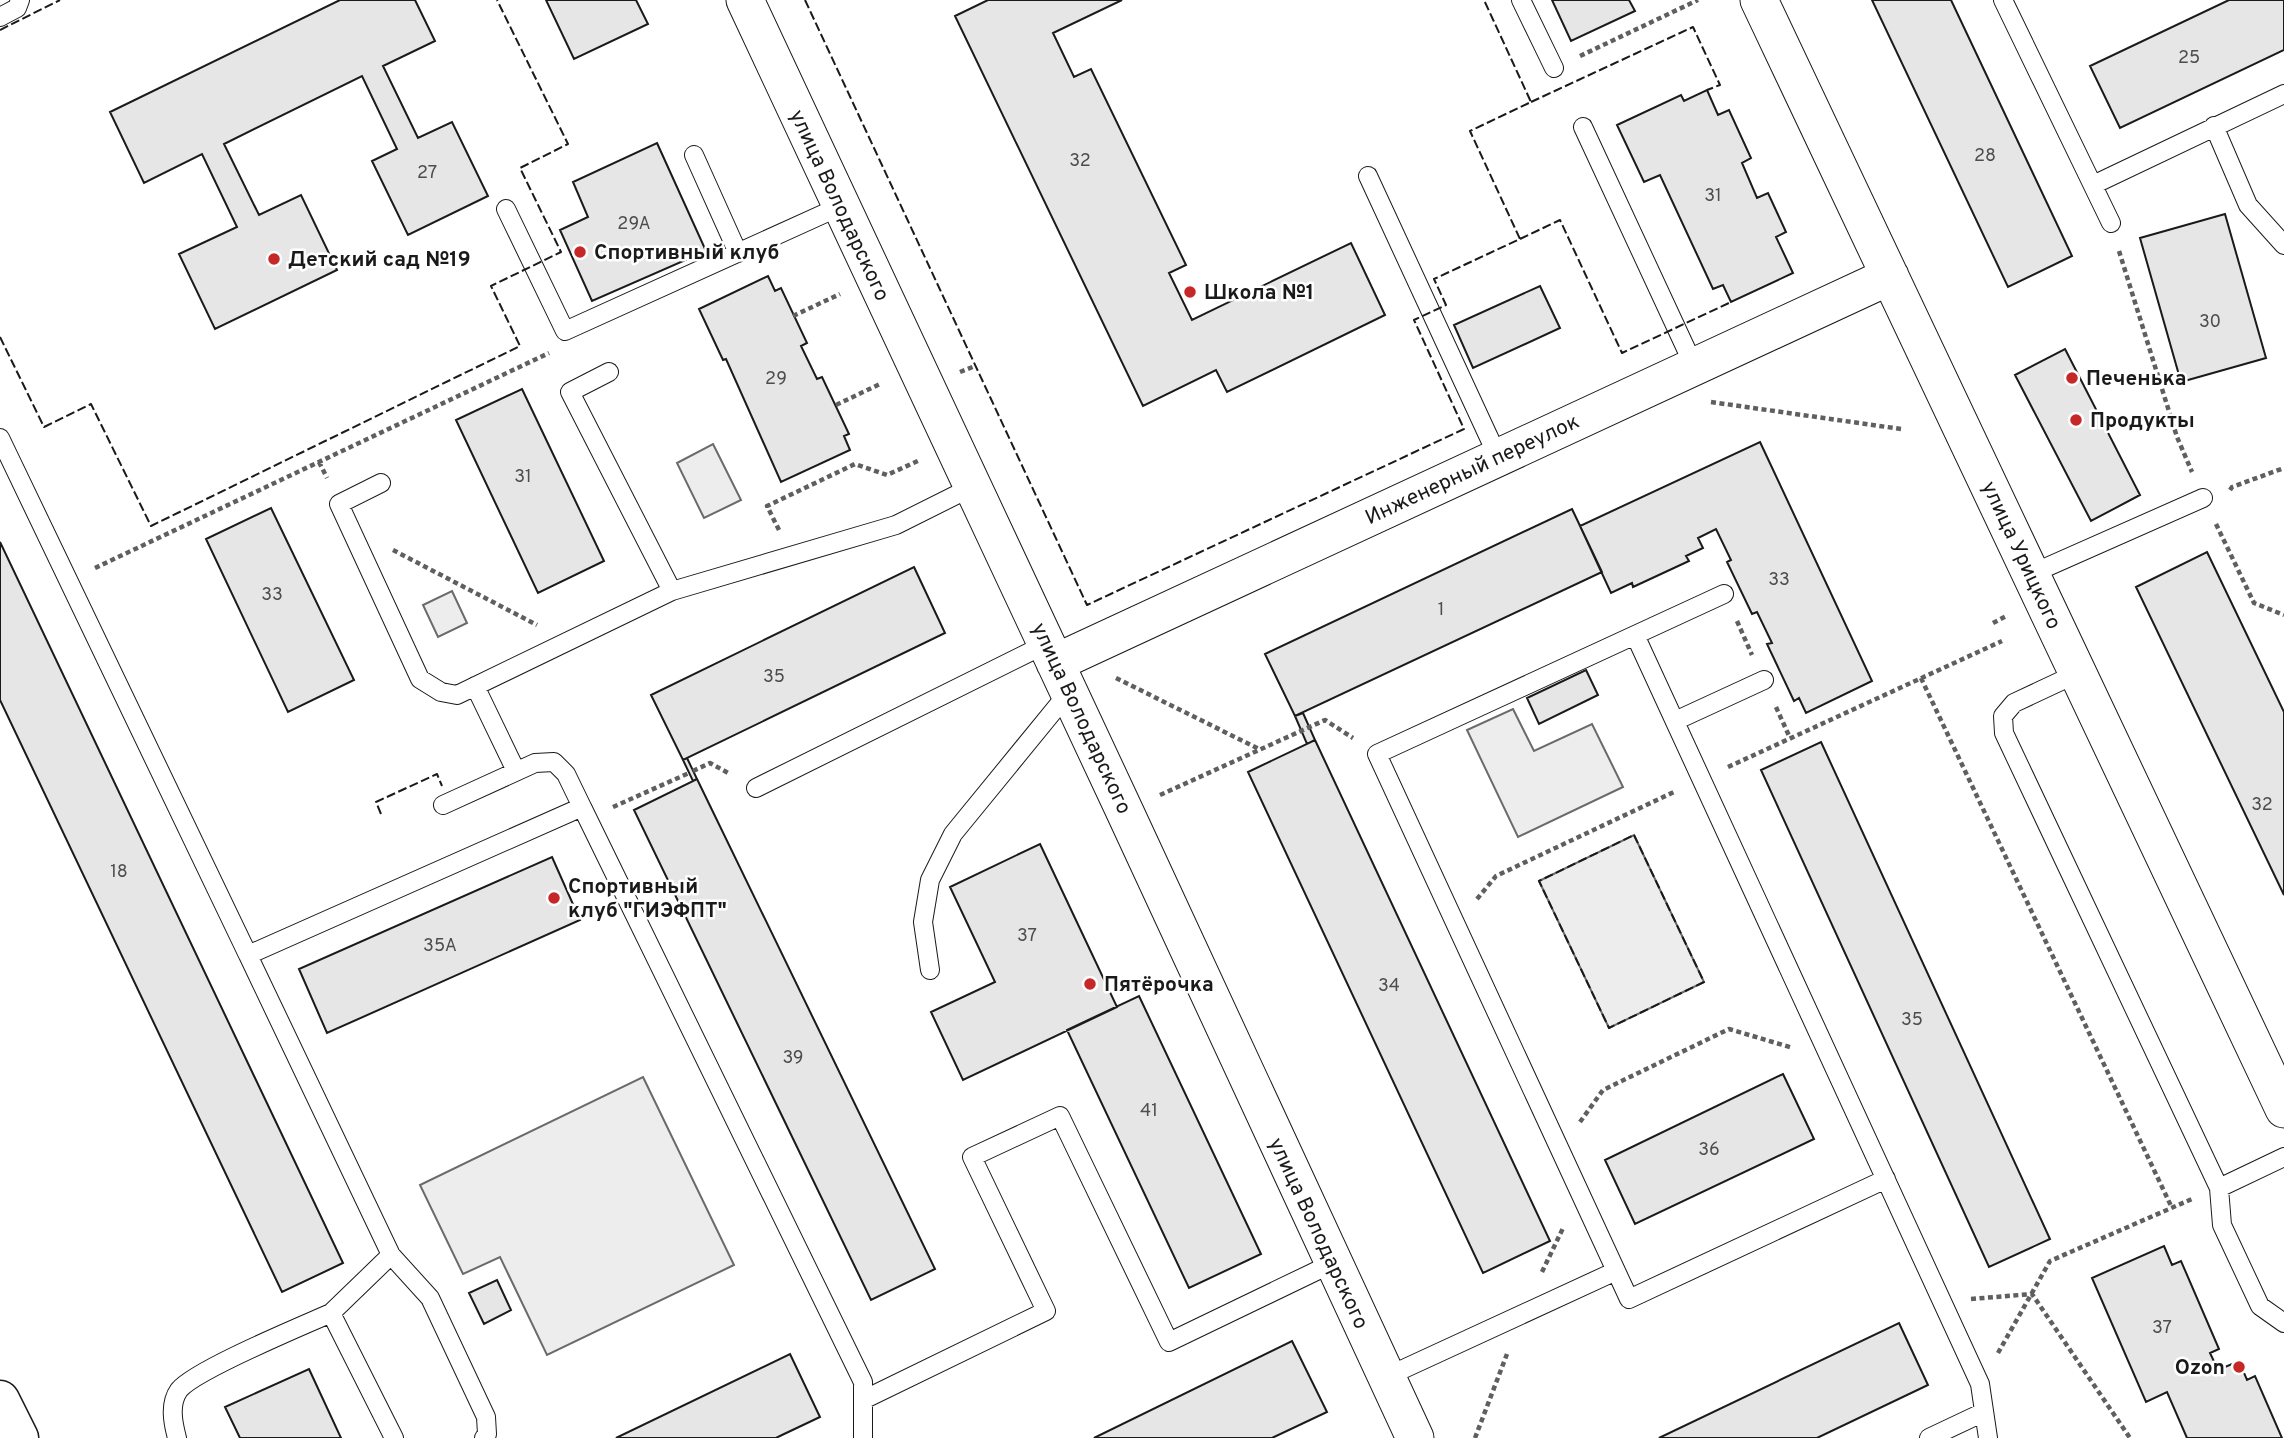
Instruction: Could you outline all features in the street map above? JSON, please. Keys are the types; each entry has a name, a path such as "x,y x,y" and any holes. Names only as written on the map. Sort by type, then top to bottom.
{"street":[{"name":"улица Володарского","path":"746,0 1415,1438"},
{"name":"улица Урицкого","path":"1759,0 2284,1109"},
{"name":"Инженерный переулок","path":"1057,666 1498,457 1890,276"},
{"path":"0,1399 19,1438"}],"lane":[{"path":"0,17 17,8 20,0"},
{"path":"1521,0 1554,68"},
{"path":"2003,0 2110,223"},
{"path":"2093,185 2284,94"},
{"path":"2214,126 2248,205 2284,245"},
{"path":"1583,127 1694,366"},
{"path":"694,155 738,253"},
{"path":"1368,176 1498,457"},
{"path":"506,209 565,331 841,206"},
{"path":"609,372 570,392 672,591"},
{"path":"0,438 391,1255 430,1298 486,1417 487,1434 484,1438"},
{"path":"382,483 339,504 420,679 440,692 457,695 672,591 895,525 972,487"},
{"path":"2031,575 2203,498"},
{"path":"1724,594 1377,754 1629,1298 1886,1179"},
{"path":"1635,635 1980,1384 1988,1438"},
{"path":"756,788 1057,666"},
{"path":"930,971 923,922 930,880 953,834 1057,666"},
{"path":"2078,673 2014,703 2003,716 2004,733 2219,1188 2222,1225 2260,1306 2284,1323"},
{"path":"1675,721 1764,680"},
{"path":"475,687 516,771"},
{"path":"443,805 535,763 554,762 566,774 863,1382 863,1438"},
{"path":"248,956 585,813"},
{"path":"863,1400 1046,1311 972,1157 1060,1116 1168,1342 1333,1263"},
{"path":"2219,1188 2284,1157"},
{"path":"177,1438 172,1417 179,1391 202,1373 331,1313 391,1255"},
{"path":"1386,1377 1616,1270"},
{"path":"331,1313 394,1438"},
{"path":"1929,1438 1984,1412"}],"path":[{"path":"1554,68 1699,0"},
{"path":"2110,223 2177,437 2203,498 2254,603 2284,615"},
{"path":"793,316 847,291"},
{"path":"67,581 551,352"},
{"path":"836,405 890,379"},
{"path":"1708,402 1901,429"},
{"path":"791,556 767,506 855,464 887,475 927,456"},
{"path":"2232,487 2284,468"},
{"path":"351,529 569,641"},
{"path":"1456,924 1496,876 2002,640"},
{"path":"1107,674 1260,749"},
{"path":"1921,678 2172,1208"},
{"path":"1125,812 1325,720 1377,754"},
{"path":"585,813 710,763 756,788"},
{"path":"1560,1150 1603,1090 1729,1029 1831,1060"},
{"path":"1980,1384 2050,1261 2219,1188"},
{"path":"1475,1438 1522,1314 1580,1192"},
{"path":"1942,1302 2032,1294"},
{"path":"2032,1294 2130,1438"}],"shaded area":[{"path":"713,444 741,500 704,518 677,463"},
{"path":"452,591 467,623 438,637 423,605"},
{"path":"1513,709 1534,751 1592,724 1623,787 1518,837 1467,730"},
{"path":"1634,835 1704,982 1609,1028 1539,881"},
{"path":"643,1077 734,1265 547,1355 500,1257 463,1274 420,1185"}],"building":[{"path":"340,0 415,0 435,41 383,66 418,138 452,122 488,196 408,235 372,161 397,149 362,76 224,144 259,215 301,195 337,270 215,329 179,254 237,227 202,154 144,183 110,112"},
{"path":"546,0 636,0 648,24 574,59"},
{"path":"988,0 1122,0 1053,33 1074,77 1091,69 1186,265 1169,273 1192,320 1351,243 1385,315 1227,392 1216,370 1143,406 955,16"},
{"path":"1552,0 1629,0 1635,11 1571,41"},
{"path":"1872,0 1951,0 2072,256 2008,287"},
{"path":"2229,0 2284,0 2284,50 2120,128 2090,66"},
{"path":"1707,90 1718,115 1729,110 1751,158 1742,163 1757,198 1768,193 1786,232 1776,237 1793,273 1731,302 1723,285 1713,289 1660,175 1644,182 1617,125 1681,95 1684,101"},
{"path":"657,143 706,251 592,301 560,230 588,217 573,182"},
{"path":"2225,214 2266,358 2181,382 2140,238"},
{"path":"768,276 775,291 781,288 807,343 801,346 817,379 822,377 849,434 844,436 850,450 781,482 726,359 723,360 699,309"},
{"path":"1540,286 1560,328 1473,368 1454,325"},
{"path":"2065,349 2140,495 2091,521 2015,375"},
{"path":"522,389 604,561 538,593 456,420"},
{"path":"1760,442 1872,681 1806,713 1799,698 1794,701 1767,644 1772,643 1757,612 1752,614 1727,562 1731,560 1716,529 1698,538 1703,548 1686,556 1689,561 1633,587 1632,583 1611,593 1580,526"},
{"path":"271,508 354,680 288,712 206,539"},
{"path":"1572,509 1602,572 1295,716 1265,654"},
{"path":"0,542 343,1263 282,1292 0,700"},
{"path":"2207,552 2284,712 2284,895 2136,587"},
{"path":"914,567 945,633 683,760 651,695"},
{"path":"1586,670 1598,695 1539,724 1527,698"},
{"path":"1303,713 1315,740 1307,744 1295,716"},
{"path":"1315,740 1550,1241 1483,1273 1248,772"},
{"path":"1821,742 2050,1239 1989,1267 1761,770"},
{"path":"687,758 697,779 693,781 683,760"},
{"path":"697,779 935,1269 871,1300 634,810"},
{"path":"1040,844 1117,1007 963,1080 931,1012 995,982 950,887"},
{"path":"552,857 580,920 327,1033 299,969"},
{"path":"1139,996 1261,1254 1189,1288 1067,1030"},
{"path":"1783,1074 1814,1139 1635,1224 1605,1160"},
{"path":"2164,1246 2172,1265 2181,1261 2219,1349 2210,1353 2218,1370 2239,1361 2247,1380 2255,1376 2282,1438 2187,1438 2167,1392 2146,1402 2092,1278"},
{"path":"497,1280 511,1310 484,1324 469,1293"},
{"path":"1899,1323 1928,1385 1817,1438 1659,1438"},
{"path":"1292,1341 1327,1412 1272,1438 1094,1438"},
{"path":"790,1354 820,1417 776,1438 616,1438"},
{"path":"309,1369 341,1438 240,1438 225,1407"}],"fence":[{"path":"0,30 60,0"},
{"path":"0,337 44,427 91,404 151,526 520,346 491,286 561,252 520,168 568,144 497,0"},
{"path":"805,0 1087,605 1464,429 1414,320 1446,305 1434,279 1520,239 1470,131 1531,102 1484,0"},
{"path":"1531,102 1693,27 1720,85 1707,90"},
{"path":"1520,239 1560,220 1622,353 1731,302"},
{"path":"381,814 376,802 437,774 442,786"},
{"path":"1634,835 1704,982 1609,1028 1539,881 1634,835"}],"place":[{"name":"Спортивный клуб","path":"580,252"},
{"name":"Детский сад №19","path":"274,259"},
{"name":"Школа №1","path":"1190,292"},
{"name":"Печенька","path":"2072,378"},
{"name":"Продукты","path":"2076,420"},
{"name":"Спортивный клуб \"ГИЭФПТ\"","path":"554,898"},
{"name":"Пятёрочка","path":"1090,984"},
{"name":"Ozon","path":"2239,1367"}]}
